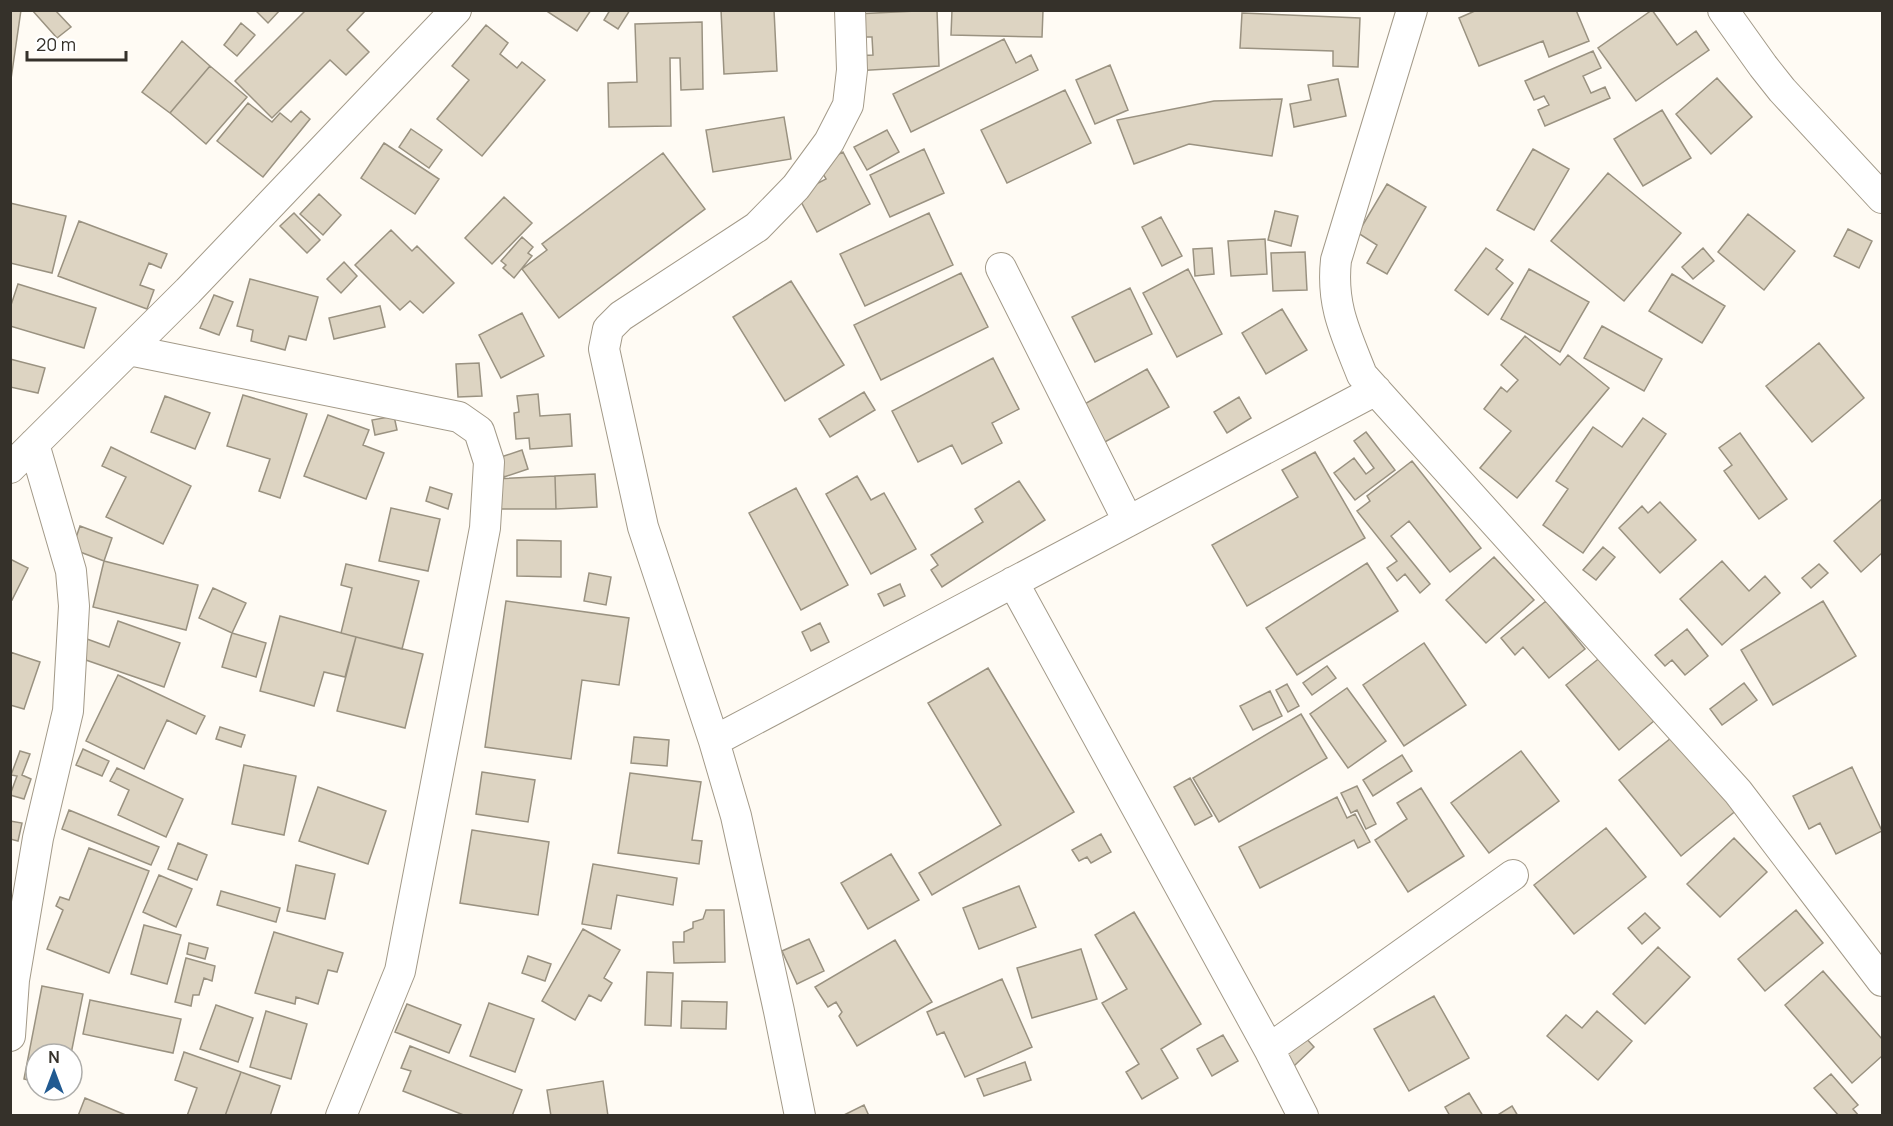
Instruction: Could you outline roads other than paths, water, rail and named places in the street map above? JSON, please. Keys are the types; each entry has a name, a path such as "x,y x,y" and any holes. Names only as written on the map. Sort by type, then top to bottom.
{"street":[{"path":"10,468 188,291 456,10"},
{"path":"800,1116 736,816 714,741 643,527 604,349 608,329 621,316 757,227 796,187 829,142 848,105 852,70 850,10"},
{"path":"1412,10 1336,260 1334,282 1338,314 1362,375 1738,792 1882,981"},
{"path":"1723,10 1782,90 1882,198"},
{"path":"1000,268 1128,521"},
{"path":"129,350 459,417 479,431 489,462 485,528 400,971 340,1116"},
{"path":"714,741 1376,390"},
{"path":"10,1036 14,980 38,838 68,711 74,606 71,571 34,444"},
{"path":"1013,582 1269,1048 1303,1116"},
{"path":"1269,1048 1513,875"}]}
